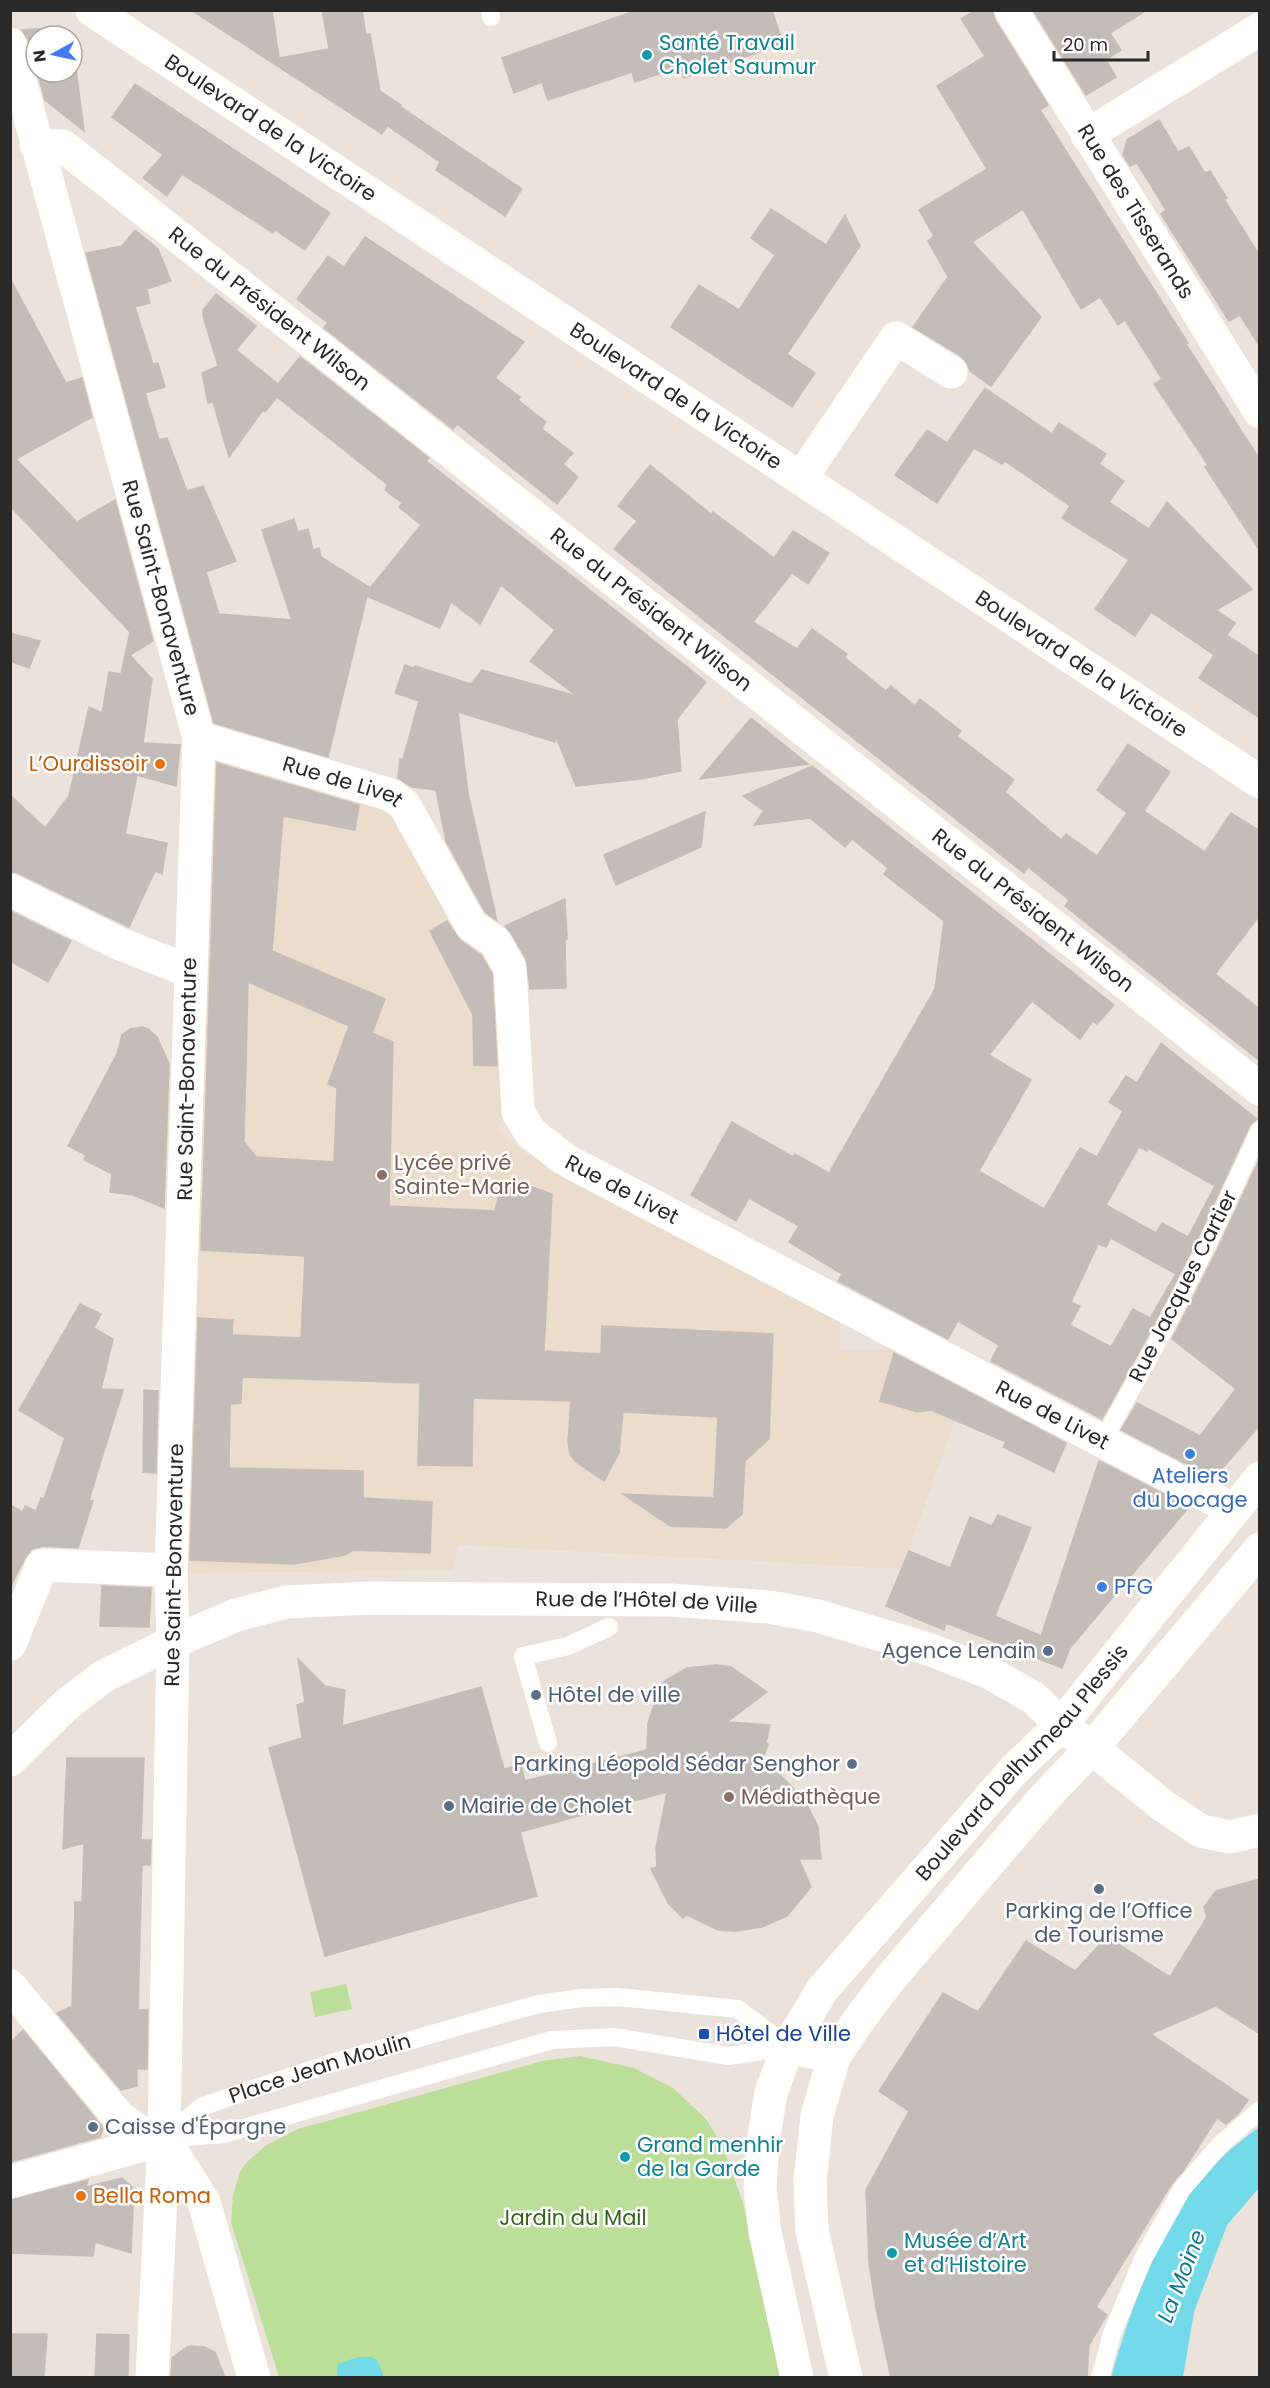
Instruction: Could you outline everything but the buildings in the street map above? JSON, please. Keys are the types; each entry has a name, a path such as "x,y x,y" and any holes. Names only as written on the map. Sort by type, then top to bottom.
{"street":[{"name":"Boulevard de la Victoire","path":"92,10 1260,782"},
{"name":"Rue des Tisserands","path":"1011,10 1087,135 1256,399"},
{"path":"1087,135 1260,29"},
{"name":"Rue Saint-Bonaventure","path":"10,44 198,738 171,1570 173,1642 164,2139 152,2378"},
{"name":"Rue du Président Wilson","path":"36,145 63,146 1260,1089"},
{"path":"801,478 896,338 951,372"},
{"name":"Rue de Livet","path":"198,738 391,795 405,806 471,925 495,942 510,968 518,1112 530,1132 564,1159 1234,1510"},
{"path":"10,890 118,943 189,971"},
{"name":"Boulevard Delhumeau Plessis","path":"797,2378 765,2232 760,2188 768,2106 788,2047 822,1990 1014,1770 1061,1725 1260,1478"},
{"name":"Boulevard Delhumeau Plessis","path":"846,2378 812,2231 810,2181 817,2116 834,2057 858,2020 889,1980 1045,1797 1092,1748 1260,1549"},
{"path":"10,1644 42,1565 171,1570"},
{"name":"Rue de l’Hôtel de Ville","path":"10,1760 66,1705 104,1676 173,1642 236,1615 287,1602 369,1598 670,1600 769,1607 818,1616 931,1650 990,1673 1034,1698 1061,1725 1162,1805 1201,1831 1230,1837 1260,1830"},
{"path":"10,1986 118,2116 136,2130 164,2139 204,2202 254,2378"},
{"name":"Place Jean Moulin","path":"788,2047 834,2057"},
{"path":"10,2182 164,2139"}],"lane":[{"name":"Rue Jacques Cartier","path":"1103,1440 1158,1341 1207,1245 1260,1130"},
{"path":"548,1743 523,1656 568,1646 609,1627"},
{"name":"Place Jean Moulin","path":"164,2139 201,2107 213,2102 375,2050 528,2007 560,2001 618,1997 738,2009 788,2047"},
{"name":"Place Jean Moulin","path":"164,2139 223,2134 552,2040 614,2037 729,2056 788,2047"},
{"path":"1100,2378 1112,2334 1143,2259 1182,2189 1220,2145 1260,2110"}],"shaded area":[{"name":"Lycée privé Sainte-Marie","path":"216,759 385,800 471,942 500,971 506,1107 498,1128 523,1152 841,1317 839,1349 895,1349 880,1401 918,1412 932,1410 955,1420 902,1569 458,1545 454,1570 184,1573 211,764"}],"green space":[{"path":"346,1984 352,2009 315,2017 310,1992"},
{"name":"Jardin du Mail","path":"580,2056 634,2068 673,2088 706,2119 723,2147 743,2203 781,2377 279,2377 231,2222 233,2195 240,2172 246,2163 265,2146 298,2129 542,2061"}],"water":[{"name":"La Moine","path":"1259,2127 1259,2188 1227,2225 1194,2312 1183,2377 1111,2378 1142,2284 1174,2218 1202,2177 1230,2150"},
{"path":"358,2357 371,2357 377,2360 384,2377 337,2377 338,2364"}],"place":[{"name":"Santé Travail Cholet Saumur","path":"647,55"},
{"name":"L’Ourdissoir","path":"160,764"},
{"name":"Lycée privé Sainte-Marie","path":"382,1175"},
{"name":"Ateliers du bocage","path":"1190,1454"},
{"name":"PFG","path":"1102,1587"},
{"name":"Agence Lenain","path":"1048,1651"},
{"name":"Hôtel de ville","path":"536,1695"},
{"name":"Parking Léopold Sédar Senghor","path":"852,1764"},
{"name":"Médiathèque","path":"729,1797"},
{"name":"Mairie de Cholet","path":"449,1806"},
{"name":"Parking de l’Office de Tourisme","path":"1099,1889"},
{"name":"Hôtel de Ville","path":"704,2034"},
{"name":"Caisse d'Épargne","path":"93,2127"},
{"name":"Grand menhir de la Garde","path":"625,2157"},
{"name":"Bella Roma","path":"81,2196"},
{"name":"Musée d’Art et d’Histoire","path":"892,2253"}]}
